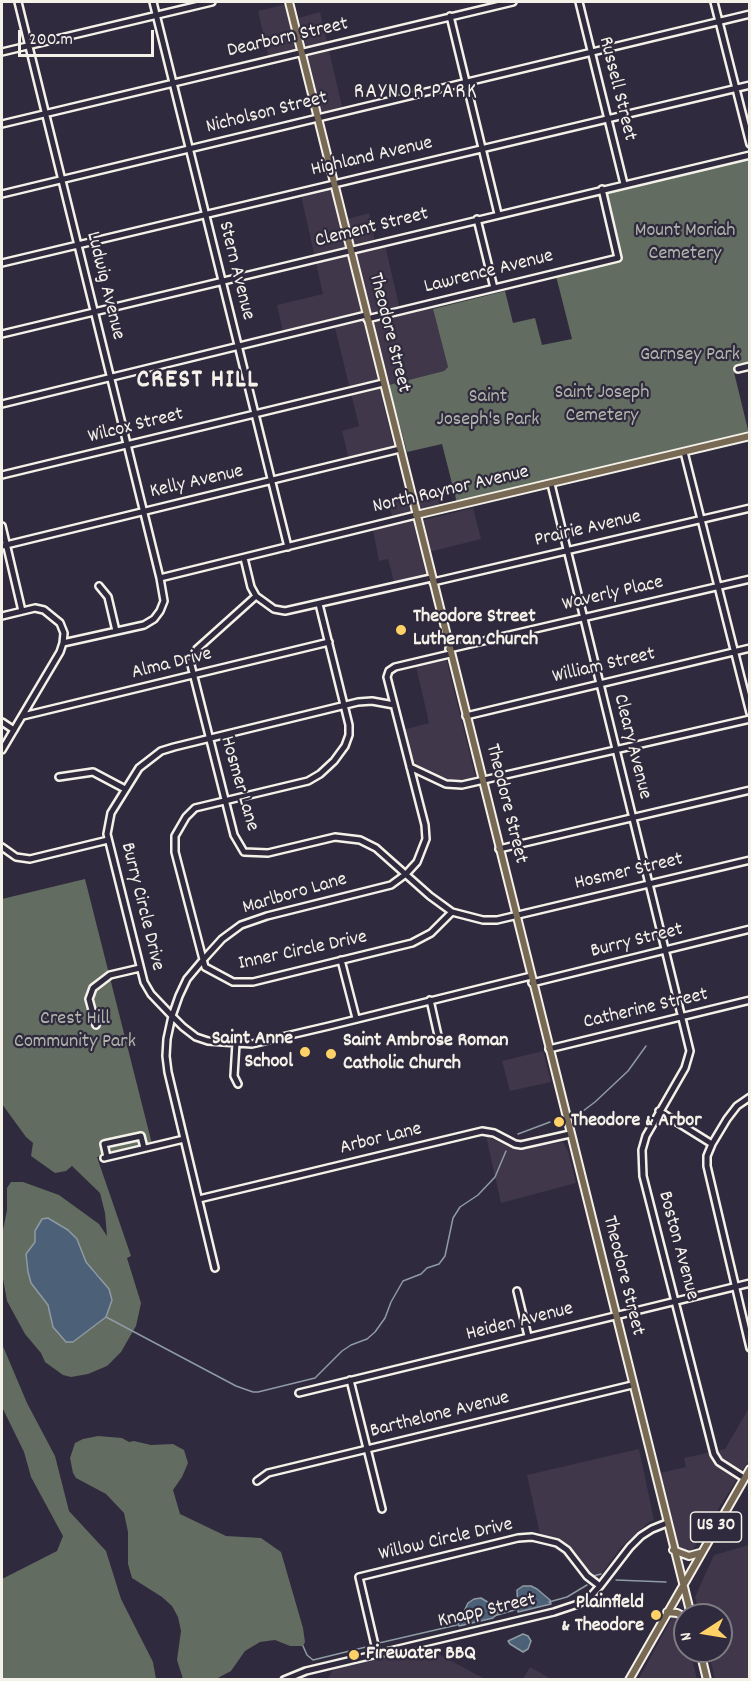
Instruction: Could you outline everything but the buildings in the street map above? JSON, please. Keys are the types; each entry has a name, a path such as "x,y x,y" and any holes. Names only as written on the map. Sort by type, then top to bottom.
{"main road":[{"name":"Theodore Street","path":"289,2 688,1603"},
{"name":"North Raynor Avenue","path":"416,515 750,436"},
{"name":"US 30","path":"629,1680 750,1469"},
{"path":"674,1550 689,1556 701,1553"},
{"path":"667,1612 673,1612"},
{"path":"703,1663 707,1680"}],"street":[{"name":"Ludwig Avenue","path":"18,2 164,601 154,619 144,625 63,643"},
{"name":"Stern Avenue","path":"153,2 288,548"},
{"path":"2,52 212,2"},
{"name":"Dearborn Street","path":"2,124 513,2"},
{"name":"Russell Street","path":"579,2 624,184"},
{"path":"714,2 750,144"},
{"name":"Nicholson Street","path":"2,194 750,15"},
{"path":"450,16 498,214"},
{"name":"Highland Avenue","path":"2,263 750,85"},
{"name":"Clement Street","path":"2,334 750,155"},
{"name":"Lawrence Avenue","path":"2,404 618,258 602,189"},
{"path":"477,219 494,288"},
{"path":"738,369 750,366"},
{"name":"Wilcox Street","path":"2,475 383,382"},
{"name":"Kelly Avenue","path":"4,545 400,449"},
{"path":"684,452 750,713"},
{"name":"Cleary Avenue","path":"551,484 683,1016"},
{"name":"Prairie Avenue","path":"256,596 274,609 285,611 750,508"},
{"name":"North Raynor Avenue","path":"160,578 416,515"},
{"path":"2,526 4,545 22,611"},
{"path":"244,558 251,587 256,596"},
{"name":"Waverly Place","path":"389,671 450,651 750,579"},
{"path":"99,586 108,597 116,632"},
{"name":"Hosmer Lane","path":"256,596 197,649 192,658 224,800 234,835 244,852 268,853 325,838 349,837 371,845 452,912 483,920 497,920 516,915"},
{"path":"203,960 175,852 174,840 178,829 191,811 198,807 308,781 334,761 345,746 349,735 319,604"},
{"path":"2,616 35,608 45,610 60,623 64,633 63,643 2,750"},
{"name":"Alma Drive","path":"23,716 328,642"},
{"name":"William Street","path":"466,716 750,648"},
{"name":"Marlboro Lane","path":"215,1268 170,1083 166,1056 172,1016 187,979 228,934 248,922 391,885 406,874 420,856 426,839 425,825 387,678 389,671"},
{"name":"Burry Circle Drive","path":"394,705 372,701 344,706 209,739 161,751 139,768 109,820 108,840 140,968 149,990 183,1027 201,1039 236,1043 262,1042 531,976"},
{"path":"410,767 446,784 462,785 750,719"},
{"path":"2,722 14,729"},
{"path":"59,777 93,772 125,789"},
{"path":"499,849 750,790"},
{"path":"2,848 16,857 30,859 108,840"},
{"name":"Hosmer Street","path":"516,915 750,860"},
{"name":"Inner Circle Drive","path":"203,960 207,968 223,978 236,983 244,983 418,941 438,927 452,912"},
{"name":"Burry Street","path":"532,983 750,929"},
{"path":"341,960 356,1018"},
{"path":"96,1025 88,999 93,988 110,975 140,968"},
{"path":"430,1000 439,1040"},
{"name":"Catherine Street","path":"549,1048 750,1000"},
{"name":"Boston Avenue","path":"683,1016 690,1051 689,1059 646,1136 641,1164 714,1454 719,1462 744,1478"},
{"path":"236,1043 234,1076 238,1084"},
{"path":"750,1097 737,1106 727,1119 707,1156 707,1166 750,1348"},
{"path":"659,1111 712,1144"},
{"name":"Arbor Lane","path":"199,1199 482,1131 494,1133 521,1145 570,1134"},
{"path":"144,1149 141,1136 104,1144 106,1157 144,1149 184,1139"},
{"name":"Heiden Avenue","path":"299,1393 750,1283"},
{"path":"517,1291 528,1336"},
{"path":"350,1380 382,1509"},
{"name":"Barthelone Avenue","path":"257,1481 268,1473 632,1384"},
{"name":"Knapp Street","path":"284,1680 306,1671 554,1612 578,1604 590,1597 641,1536 667,1523"},
{"name":"Willow Circle Drive","path":"377,1654 359,1577 518,1538 532,1537 557,1543 567,1550 587,1576 600,1586"}],"shaded area":[{"path":"287,4 298,54 270,62 258,11"},
{"path":"320,12 344,115 323,120 299,18"},
{"path":"331,188 395,452 350,464 342,431 359,426 335,328 285,340 277,305 323,294 301,195"},
{"path":"369,213 376,246 385,245 400,310 431,301 448,367 444,371 389,385 348,219"},
{"path":"436,488 440,507 422,511 415,493"},
{"path":"406,495 428,582 396,589 388,559 379,561 372,524 392,519 388,499"},
{"path":"473,508 481,539 429,552 424,520"},
{"path":"446,658 475,775 469,782 449,783 424,772 408,750 403,730 429,723 416,666"},
{"path":"543,1051 551,1082 510,1091 502,1061"},
{"path":"486,1136 513,1148 523,1149 563,1142 568,1151 576,1183 501,1203"},
{"path":"749,1408 749,1460 690,1554 681,1557 660,1473 686,1467 684,1458 725,1449"},
{"path":"639,1449 654,1520 621,1547 592,1587 560,1552 542,1543 527,1475"},
{"path":"749,1545 749,1679 715,1679 711,1663 733,1663 733,1603 696,1603 695,1597 714,1555"},
{"path":"673,1616 673,1663 693,1663 697,1679 638,1680"},
{"path":"425,1644 425,1647 485,1679 327,1680 336,1665"},
{"path":"530,1667 551,1679 523,1679"}],"green space":[{"path":"749,159 749,364 733,368 749,434 457,503 442,444 407,452 389,385 444,371 448,367 433,309 505,291 513,323 535,318 542,345 572,339 556,276 622,261 604,194"},
{"name":"Crest Hill Community Park","path":"85,879 152,1144 97,1157 131,1256 127,1258 141,1303 136,1326 121,1352 107,1366 88,1374 71,1377 63,1375 45,1362 41,1353 25,1334 7,1301 2,1273 2,1235 7,1210 7,1188 11,1182 23,1182 59,1195 99,1224 107,1236 105,1213 100,1193 72,1166 66,1171 55,1173 31,1156 33,1143 2,1104 2,899","holes":["49,1218 66,1228 77,1239 86,1262 100,1277 106,1317 73,1342 53,1327 48,1305 35,1287 35,1231"]},
{"path":"2,1344 27,1403 55,1456 69,1511 106,1551 121,1599 153,1662 156,1679 2,1679 2,1579 57,1551 63,1536 31,1477 24,1452 2,1407"},
{"path":"98,1436 122,1438 129,1442 151,1445 173,1444 184,1450 188,1463 173,1490 180,1514 226,1536 261,1538 281,1552 303,1628 305,1642 303,1646 290,1646 275,1640 260,1642 245,1651 231,1671 216,1679 183,1679 177,1660 181,1631 178,1617 172,1606 162,1597 132,1578 128,1564 128,1532 124,1513 106,1494 76,1478 73,1473 70,1458 75,1443"}],"water":[{"path":"48,1218 68,1230 77,1239 86,1262 109,1289 112,1300 106,1317 73,1342 66,1342 53,1327 48,1305 31,1283 28,1272 26,1254 35,1242 35,1231 42,1219"},
{"path":"523,1586 537,1589 550,1600 551,1604 518,1612 517,1590"},
{"path":"481,1598 494,1606 498,1613 493,1618 459,1626 468,1603"},
{"path":"523,1634 531,1641 528,1649 523,1652 508,1641"}],"waterway":[{"path":"575,1117 628,1071 646,1046"},
{"path":"518,1134 550,1122"},
{"path":"106,1317 236,1386 253,1392 315,1378 342,1351 367,1339 375,1332 385,1318 403,1281 439,1264 445,1256 453,1218 460,1207 478,1195 495,1177 506,1151"},
{"path":"593,1576 601,1574"},
{"path":"616,1580 666,1582"},
{"path":"549,1602 567,1597 587,1585"},
{"path":"494,1616 518,1609"},
{"path":"379,1643 457,1625"},
{"path":"303,1646 307,1655 313,1660 370,1646"}],"place":[{"name":"Theodore Street Lutheran Church","path":"401,630"},
{"name":"Saint Anne School","path":"305,1052"},
{"name":"Saint Ambrose Roman Catholic Church","path":"331,1054"},
{"name":"Theodore & Arbor","path":"559,1122"},
{"name":"Plainfield & Theodore","path":"656,1615"},
{"name":"Firewater BBQ","path":"354,1655"}],"district":[{"name":"RAYNOR PARK","path":"416,94"},
{"name":"CREST HILL","path":"198,382"}],"park label":[{"name":"Mount Moriah Cemetery","path":"685,244"},
{"name":"Garnsey Park","path":"690,356"},
{"name":"Saint Joseph Cemetery","path":"602,406"},
{"name":"Saint Joseph's Park","path":"488,410"}]}
